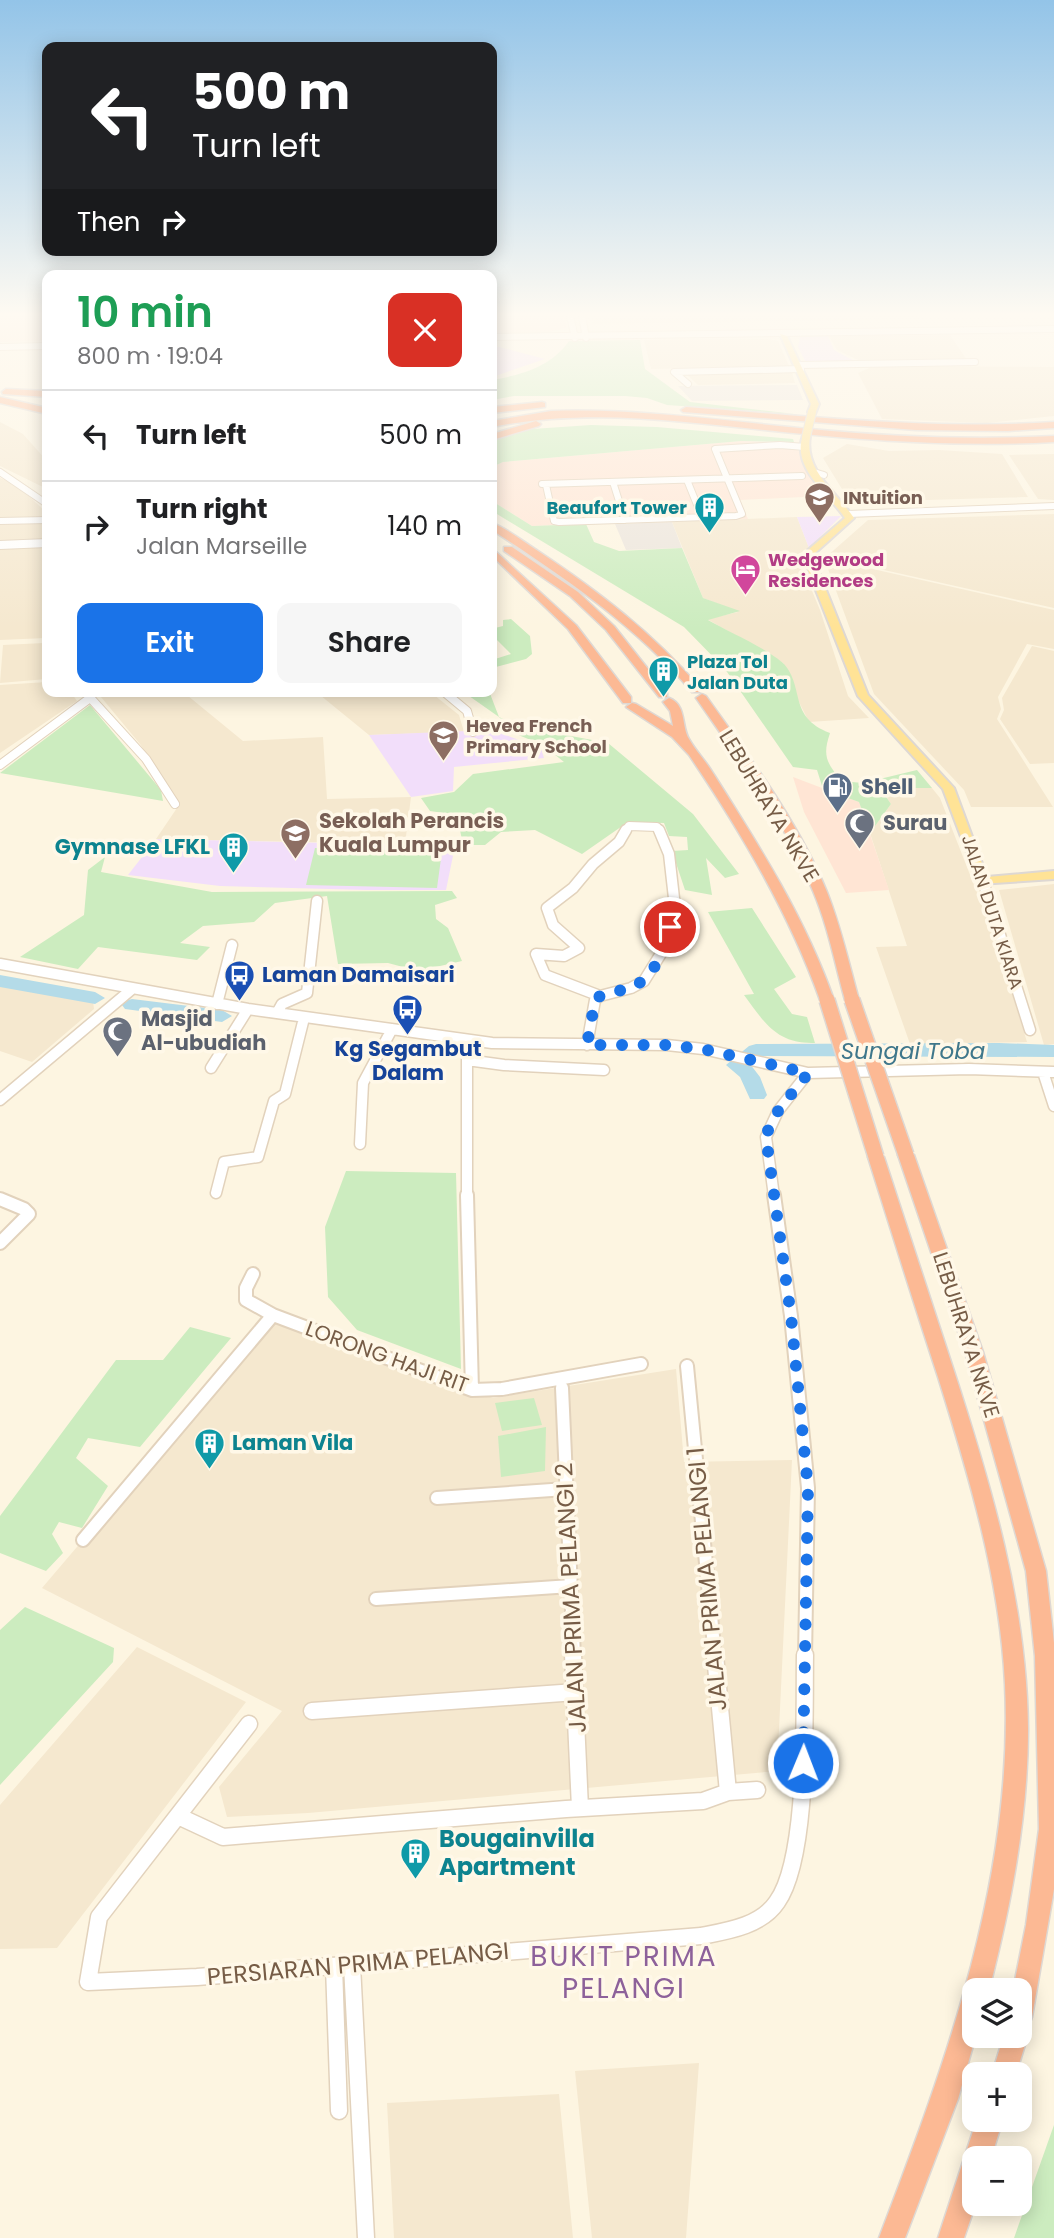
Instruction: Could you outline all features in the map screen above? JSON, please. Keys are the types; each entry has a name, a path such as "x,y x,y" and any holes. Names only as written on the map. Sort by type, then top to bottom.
{"highway":[{"path":"497,435 556,420"},
{"path":"709,420 869,438 986,443 1054,441"},
{"path":"738,420 961,436 1054,434"},
{"path":"833,420 938,428 1054,425"},
{"name":"LEBUHRAYA NKVE","path":"497,529 623,616 674,663 699,694 760,783 801,852 820,892 852,1000 974,1352 1036,1571 1045,1668 1050,1829 1038,1925 1028,1978"},
{"path":"497,541 574,594 610,628 676,711 682,739"},
{"name":"LEBUHRAYA NKVE","path":"497,556 572,627 629,703 682,739 758,855 797,923 815,962 960,1419 999,1567 1012,1651 1017,1727 1014,1804 998,1910 980,1978"},
{"path":"892,2238 945,2099 962,2042"},
{"path":"951,2238 962,2205"}],"main road":[{"path":"810,420 805,447 819,473 852,517"},
{"path":"806,437 810,439 819,473"},
{"name":"JALAN DUTA KIARA","path":"852,517 811,552 809,560 863,696 948,788 983,881"},
{"path":"983,881 1054,875"}],"street":[{"path":"550,483 554,521 742,514 715,449 780,445 805,447"},
{"path":"0,472 42,501"},
{"path":"550,483 800,477"},
{"path":"550,483 728,479"},
{"path":"687,480 702,517"},
{"path":"613,482 625,520"},
{"path":"852,517 1054,509"},
{"path":"0,521 42,520"},
{"path":"0,545 42,543"},
{"path":"0,765 85,697"},
{"path":"89,697 140,754 169,791 175,804"},
{"path":"451,697 467,710 473,732"},
{"path":"587,1045 594,1004 600,996 631,988 644,981 670,939 675,907 669,854 657,827 629,826 619,842 593,864 573,888 547,908 557,932 575,942 579,948 577,952 559,958 537,953 545,975 600,996"},
{"name":"JALAN DUTA KIARA","path":"983,881 1030,1030"},
{"path":"277,1013 282,1004 307,993 317,901"},
{"path":"216,1004 232,945"},
{"path":"0,964 216,1004 467,1040 530,1045 667,1045 726,1053 754,1062 808,1073 969,1069 1048,1072 1054,1106"},
{"path":"0,1100 132,989"},
{"path":"211,1068 248,1009"},
{"path":"216,1193 224,1162 258,1157 274,1101 285,1094 304,1017"},
{"path":"360,1144 363,1083 392,1029"},
{"path":"467,1040 466,1169 472,1390"},
{"path":"569,1045 569,1069"},
{"path":"467,1060 504,1065 604,1070"},
{"name":"PERSIARAN PRIMA PELANGI","path":"178,1816 99,1917 88,1982 197,1977 701,1936 731,1930 757,1920 777,1903 790,1870 802,1790 808,1488 791,1316 766,1137 769,1125 784,1101 808,1073"},
{"path":"0,1199 24,1209 29,1214 0,1243"},
{"name":"LORONG HAJI RIT","path":"253,1274 246,1288 246,1300 273,1315 472,1390 502,1389 641,1364"},
{"path":"83,1540 273,1315"},
{"name":"JALAN PRIMA PELANGI 1","path":"687,1366 728,1792"},
{"name":"JALAN PRIMA PELANGI 2","path":"562,1388 580,1808"},
{"path":"437,1498 566,1489"},
{"path":"376,1599 571,1586"},
{"path":"312,1711 576,1692"},
{"path":"249,1724 178,1816 223,1837 580,1808 703,1801 728,1792 757,1790"},
{"path":"352,1965 366,2238"},
{"path":"334,1966 339,2111"}],"shaded area":[{"path":"920,420 1012,420 987,423"},
{"path":"0,422 23,434 42,455 42,487 0,466"},
{"path":"741,441 794,443 824,496 740,500 748,519 532,526 497,504 497,465 503,462"},
{"path":"847,444 889,451 939,450 1002,454 1028,497 863,502 845,494 823,458"},
{"path":"1054,454 1054,500 1038,499 1009,455"},
{"path":"0,478 17,485 42,508 42,638 0,640"},
{"path":"1054,514 1054,608 826,557 868,520"},
{"path":"841,516 809,548 797,517"},
{"path":"797,517 809,548 797,555 820,610 848,696 869,718 809,722 783,663 707,619 738,612 703,598 672,522"},
{"path":"672,522 682,548 626,550 615,524"},
{"path":"824,558 1054,610 1054,649 1027,644 998,697 1001,709 997,719 1053,807 971,807 964,790 874,694"},
{"path":"42,643 42,679 0,683 3,645"},
{"path":"1032,646 1054,651 1054,763 1030,764 1000,719 1004,710 1002,698"},
{"path":"42,682 42,697 74,697 77,701 0,753 0,685"},
{"path":"101,697 189,697 243,741 323,737 327,799 411,797 405,844 156,839 179,805 140,744"},
{"path":"322,697 436,697 459,715 464,732 369,735"},
{"name":"Hevea French Primary School","path":"492,730 541,748 544,758 454,767 453,791 411,797 369,735"},
{"path":"793,777 859,802 889,890 846,893 804,812"},
{"path":"880,788 932,788 940,798 997,944 1027,1042 910,1044 876,947 907,946 870,833 891,804"},
{"name":"Sekolah Perancis Kuala Lumpur","path":"156,839 455,846 446,890 367,890 220,886 128,875"},
{"path":"1054,884 1054,1044 1044,1045 999,890"},
{"path":"0,985 93,1001 94,1009 32,1062 0,1051"},
{"path":"271,1319 493,1398 676,1369 684,1462 792,1460 777,1771 308,1813 227,1817 219,1787 282,1711 42,1588"},
{"path":"137,1647 246,1702 57,1948 0,1949 0,1805"},
{"path":"699,2063 686,2238 592,2238 575,2071"},
{"path":"559,2094 573,2238 394,2238 387,2103"}],"green space":[{"path":"591,425 657,427 793,439 794,442 741,441 503,462 497,465 497,439 532,429"},
{"path":"497,504 532,526 586,524 594,542 619,551 682,548 703,598 740,611 708,620 759,647 784,664 808,719 830,733 826,748 827,759 841,781 863,783 917,770 932,788 880,788 891,804 870,833 859,802 823,789 817,770 793,767 725,669 684,627 497,514"},
{"path":"511,619 530,636 532,654 526,659 497,667 497,658 511,654 497,640 497,628 503,626 503,620"},
{"path":"471,697 491,697 499,717"},
{"path":"90,705 161,790 163,801 0,773"},
{"path":"499,717 518,726 608,743 693,814 739,874 725,878 706,858 712,895 685,890 672,851 688,850 687,837 669,836 664,823 628,822 582,854 535,830 501,832 485,845 463,845 457,815 430,811 421,798 454,792 473,774 564,762 543,745 511,732"},
{"path":"315,848 442,851 437,888 306,885"},
{"path":"105,857 101,872 212,892 452,891 457,898 435,905 436,919 448,928 462,961 418,971 388,963 338,964 327,896 275,903 254,922 203,926 180,943 210,947 197,960 98,947 78,969 20,957 84,915 88,870"},
{"path":"752,908 796,977 774,989 792,1014 807,1017 815,1043 790,1040 765,1023 744,995 754,994 708,912"},
{"path":"346,1171 456,1173 461,1369 357,1330 328,1297 325,1227"},
{"path":"190,1327 231,1338 140,1447 88,1438 76,1458 108,1486 82,1528 59,1522 52,1534 63,1553 46,1571 0,1553 0,1516 116,1360 163,1360"},
{"path":"534,1398 542,1425 502,1431 495,1403"},
{"path":"546,1427 545,1471 501,1477 498,1436"},
{"path":"25,1607 114,1648 113,1662 0,1785 0,1630"},
{"path":"1054,2125 1054,2238 1014,2238 1022,2216 1032,2216 1032,2187"}],"waterway":[{"name":"Sungai Toba","path":"0,981 95,998"},
{"name":"Sungai Toba","path":"132,1005 222,1016"},
{"name":"Sungai Toba","path":"757,1095 750,1077 736,1065 756,1050 1054,1051"}],"place":[{"name":"INtuition","path":"820,525"},
{"name":"Beaufort Tower","path":"710,535"},
{"name":"Wedgewood Residences","path":"745,597"},
{"name":"Plaza Tol Jalan Duta","path":"664,699"},
{"name":"Hevea French Primary School","path":"443,763"},
{"name":"Shell","path":"838,814"},
{"name":"Surau","path":"860,850"},
{"name":"Sekolah Perancis Kuala Lumpur","path":"296,860"},
{"name":"Gymnase LFKL","path":"233,874"},
{"name":"Laman Damaisari","path":"239,1002"},
{"name":"Kg Segambut Dalam","path":"408,1036"},
{"name":"Masjid Al-ubudiah","path":"118,1058"},
{"name":"Laman Vila","path":"209,1470"},
{"name":"Bougainvilla Apartment","path":"416,1880"}],"district":[{"name":"BUKIT PRIMA PELANGI","path":"624,1972"}],"route":[{"path":"670,927 667,948 644,981 595,1000 587,1045 667,1045 703,1049 808,1073 784,1101 769,1125 766,1137 791,1316 808,1488 803,1763"}]}
